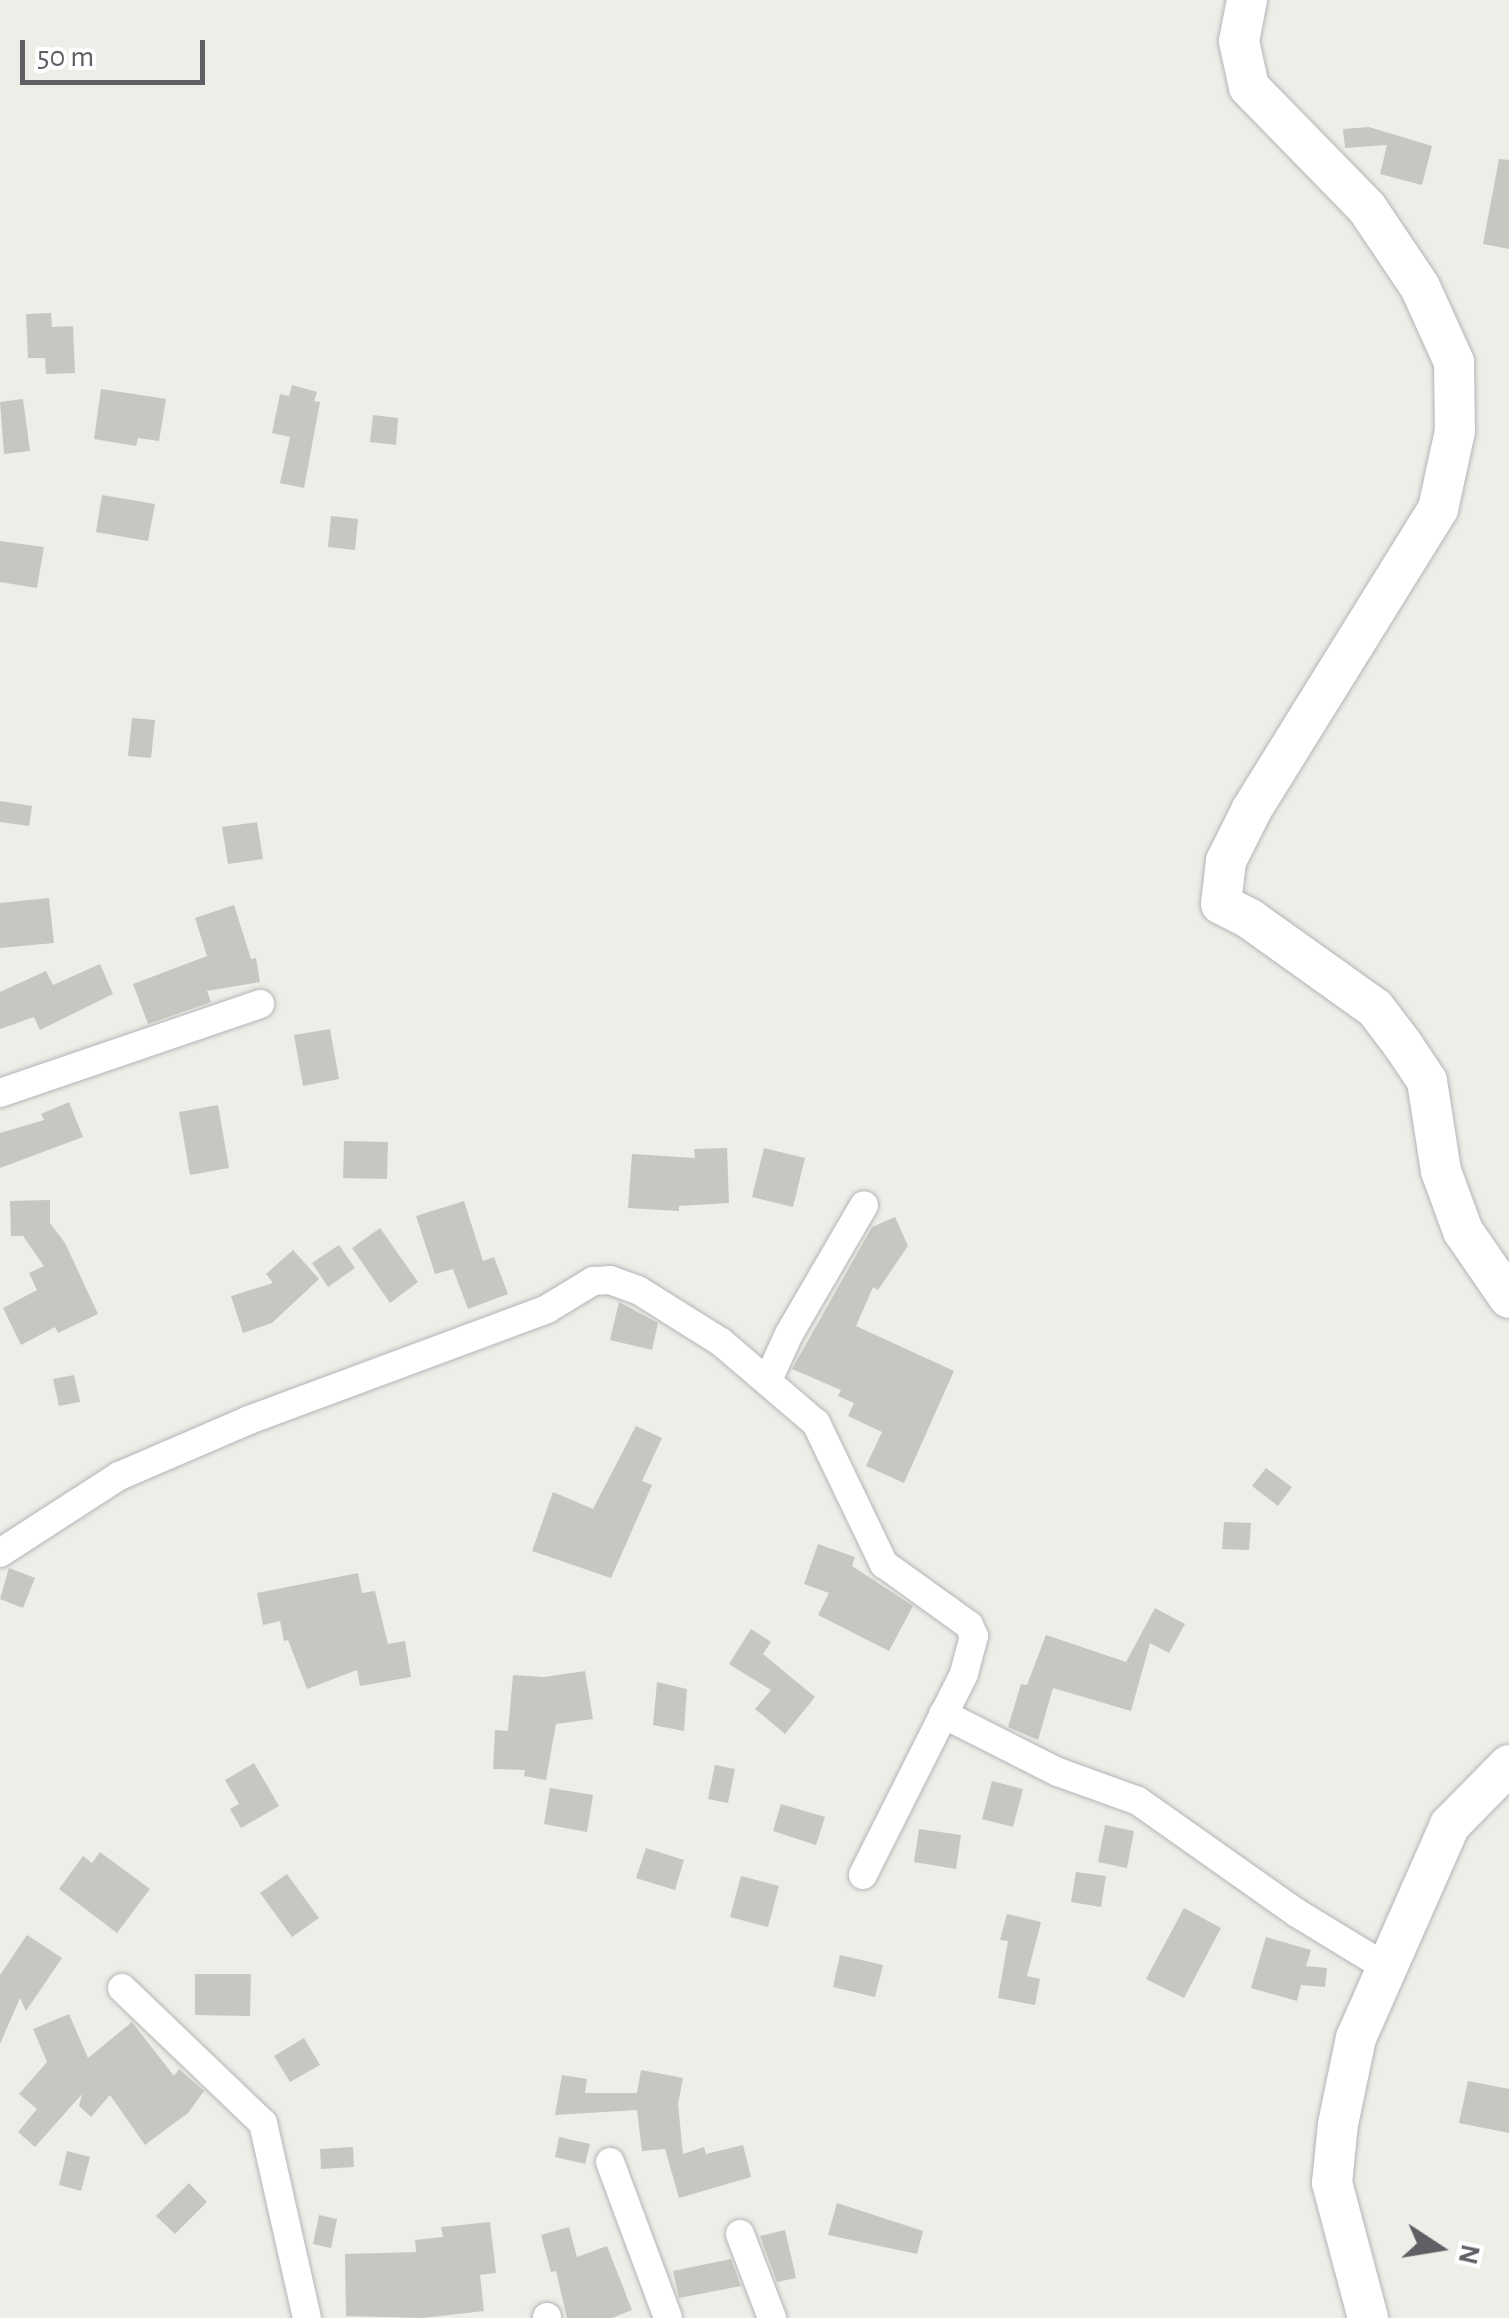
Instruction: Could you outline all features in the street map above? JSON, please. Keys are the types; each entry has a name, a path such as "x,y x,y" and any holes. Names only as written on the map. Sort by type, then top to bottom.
{"main road":[{"path":"1247,0 1239,41 1249,87 1367,208 1420,287 1454,362 1454,430 1438,510 1252,809 1226,861 1221,904 1250,919 1375,1008 1427,1082 1440,1171 1463,1232 1509,1298"},
{"path":"1368,2318 1332,2184 1338,2124 1356,2038 1450,1825 1509,1765"}],"street":[{"path":"0,1093 260,1004"},
{"path":"768,1380 789,1334 864,1205"},
{"path":"0,1554 119,1476 248,1420 547,1309 593,1281 610,1280 638,1290 721,1342 816,1423 884,1564 970,1625 974,1636 971,1653 864,1875"},
{"path":"944,1714 1058,1772 1138,1801 1297,1913 1387,1968"},
{"path":"122,1988 264,2123 307,2318"},
{"path":"610,2162 668,2318"},
{"path":"740,2234 772,2318"}],"building":[{"path":"1369,127 1432,146 1422,185 1380,174 1387,145 1345,148 1343,129"},
{"path":"1499,159 1509,160 1509,249 1483,244"},
{"path":"51,313 52,327 73,326 75,373 46,374 45,358 28,358 26,314"},
{"path":"292,385 317,392 314,401 320,402 304,488 280,483 290,437 272,433 280,394 289,396"},
{"path":"101,389 166,399 159,441 138,438 136,446 94,439"},
{"path":"23,399 30,451 4,454 0,402"},
{"path":"373,415 398,418 396,445 370,442"},
{"path":"102,495 155,504 148,541 96,532"},
{"path":"331,516 358,519 355,550 328,547"},
{"path":"0,541 44,547 37,588 0,582"},
{"path":"132,718 155,720 151,758 128,756"},
{"path":"0,801 32,806 29,826 0,822"},
{"path":"257,822 263,859 228,864 222,827"},
{"path":"49,898 54,943 0,948 0,903"},
{"path":"234,905 251,959 256,958 260,982 207,991 211,1002 148,1024 133,984 207,956 195,918"},
{"path":"100,964 113,994 40,1030 34,1017 0,1029 0,992 46,971 53,985"},
{"path":"330,1029 339,1079 303,1086 294,1035"},
{"path":"69,1102 83,1137 0,1168 0,1133 44,1120 41,1114"},
{"path":"218,1105 229,1168 190,1175 179,1112"},
{"path":"344,1141 388,1142 387,1179 343,1178"},
{"path":"727,1148 729,1203 679,1206 679,1211 628,1208 632,1154 695,1158 694,1149"},
{"path":"764,1148 805,1158 793,1207 752,1197"},
{"path":"50,1200 50,1223 65,1243 98,1314 58,1333 55,1327 21,1345 3,1308 37,1290 29,1273 44,1266 23,1236 11,1236 10,1201"},
{"path":"464,1201 483,1261 494,1257 508,1294 468,1309 453,1269 435,1274 416,1216"},
{"path":"895,1217 908,1246 878,1290 873,1287 856,1326 954,1371 904,1483 866,1466 882,1432 848,1416 854,1403 838,1396 841,1390 792,1369 872,1227"},
{"path":"380,1228 418,1282 390,1303 352,1248"},
{"path":"339,1245 355,1268 328,1287 312,1263"},
{"path":"293,1250 319,1279 272,1323 243,1333 231,1296 273,1283 266,1274"},
{"path":"619,1302 658,1323 652,1350 610,1340"},
{"path":"74,1375 80,1402 59,1406 53,1379"},
{"path":"636,1426 662,1438 642,1481 652,1485 611,1578 532,1551 553,1492 593,1509"},
{"path":"1266,1468 1292,1487 1278,1506 1252,1486"},
{"path":"1224,1522 1251,1523 1249,1550 1222,1549"},
{"path":"818,1544 855,1557 852,1566 913,1606 889,1651 818,1615 829,1593 804,1584"},
{"path":"9,1568 35,1578 23,1608 0,1599"},
{"path":"358,1573 362,1593 375,1591 388,1644 405,1641 411,1677 360,1686 357,1670 307,1689 288,1640 284,1641 280,1621 263,1625 257,1593"},
{"path":"1155,1608 1185,1624 1169,1653 1150,1643 1131,1711 1053,1688 1038,1740 1008,1727 1021,1684 1027,1685 1046,1635 1126,1662"},
{"path":"751,1629 771,1642 763,1654 815,1697 785,1734 755,1709 771,1690 729,1664"},
{"path":"585,1671 593,1719 556,1724 546,1780 524,1776 525,1770 493,1769 495,1730 508,1731 513,1675 544,1677"},
{"path":"657,1682 687,1689 684,1731 653,1725"},
{"path":"254,1763 279,1806 241,1828 230,1809 239,1804 225,1780"},
{"path":"715,1765 735,1769 728,1803 708,1799"},
{"path":"992,1781 1023,1789 1013,1827 982,1819"},
{"path":"550,1788 593,1795 587,1832 544,1824"},
{"path":"781,1804 825,1817 816,1845 773,1831"},
{"path":"1105,1825 1134,1831 1127,1868 1098,1862"},
{"path":"919,1829 961,1835 956,1869 914,1862"},
{"path":"646,1848 684,1860 675,1890 636,1878"},
{"path":"100,1852 150,1889 117,1933 59,1889 83,1856 92,1863"},
{"path":"1076,1872 1106,1876 1101,1907 1071,1902"},
{"path":"287,1874 319,1918 292,1937 260,1893"},
{"path":"741,1876 779,1886 768,1927 730,1917"},
{"path":"1184,1908 1221,1928 1184,1998 1146,1979"},
{"path":"1007,1914 1041,1922 1027,1976 1040,1979 1035,2005 998,1998 1008,1941 1000,1940"},
{"path":"27,1935 62,1958 26,2011 20,1998 0,2044 0,1975"},
{"path":"1266,1937 1311,1950 1306,1966 1327,1968 1325,1987 1301,1985 1297,2001 1251,1988"},
{"path":"840,1955 883,1965 875,1997 833,1987"},
{"path":"195,1974 251,1974 250,2016 195,2015"},
{"path":"69,2014 88,2058 132,2022 174,2076 179,2069 204,2091 188,2113 145,2145 110,2095 91,2117 79,2106 82,2094 35,2147 18,2132 37,2109 19,2094 47,2062 33,2029"},
{"path":"304,2038 320,2065 290,2082 274,2056"},
{"path":"641,2070 683,2078 678,2104 683,2154 704,2147 706,2154 743,2145 751,2177 679,2198 665,2149 642,2151 637,2110 555,2115 562,2075 587,2079 585,2093 637,2093"},
{"path":"1468,2081 1509,2089 1509,2133 1459,2123"},
{"path":"559,2137 590,2144 585,2164 555,2157"},
{"path":"353,2147 354,2167 321,2169 320,2149"},
{"path":"67,2151 90,2157 81,2191 59,2185"},
{"path":"189,2183 207,2202 175,2234 156,2216"},
{"path":"837,2203 923,2231 917,2254 828,2235"},
{"path":"319,2215 337,2219 331,2248 313,2244"},
{"path":"490,2222 496,2273 480,2275 484,2311 423,2318 346,2316 345,2254 416,2252 415,2240 443,2237 441,2227"},
{"path":"569,2227 577,2257 607,2246 632,2310 612,2318 567,2318 556,2271 551,2272 541,2235"},
{"path":"785,2230 796,2278 777,2282 760,2236"},
{"path":"731,2259 741,2286 679,2298 673,2271"}]}
